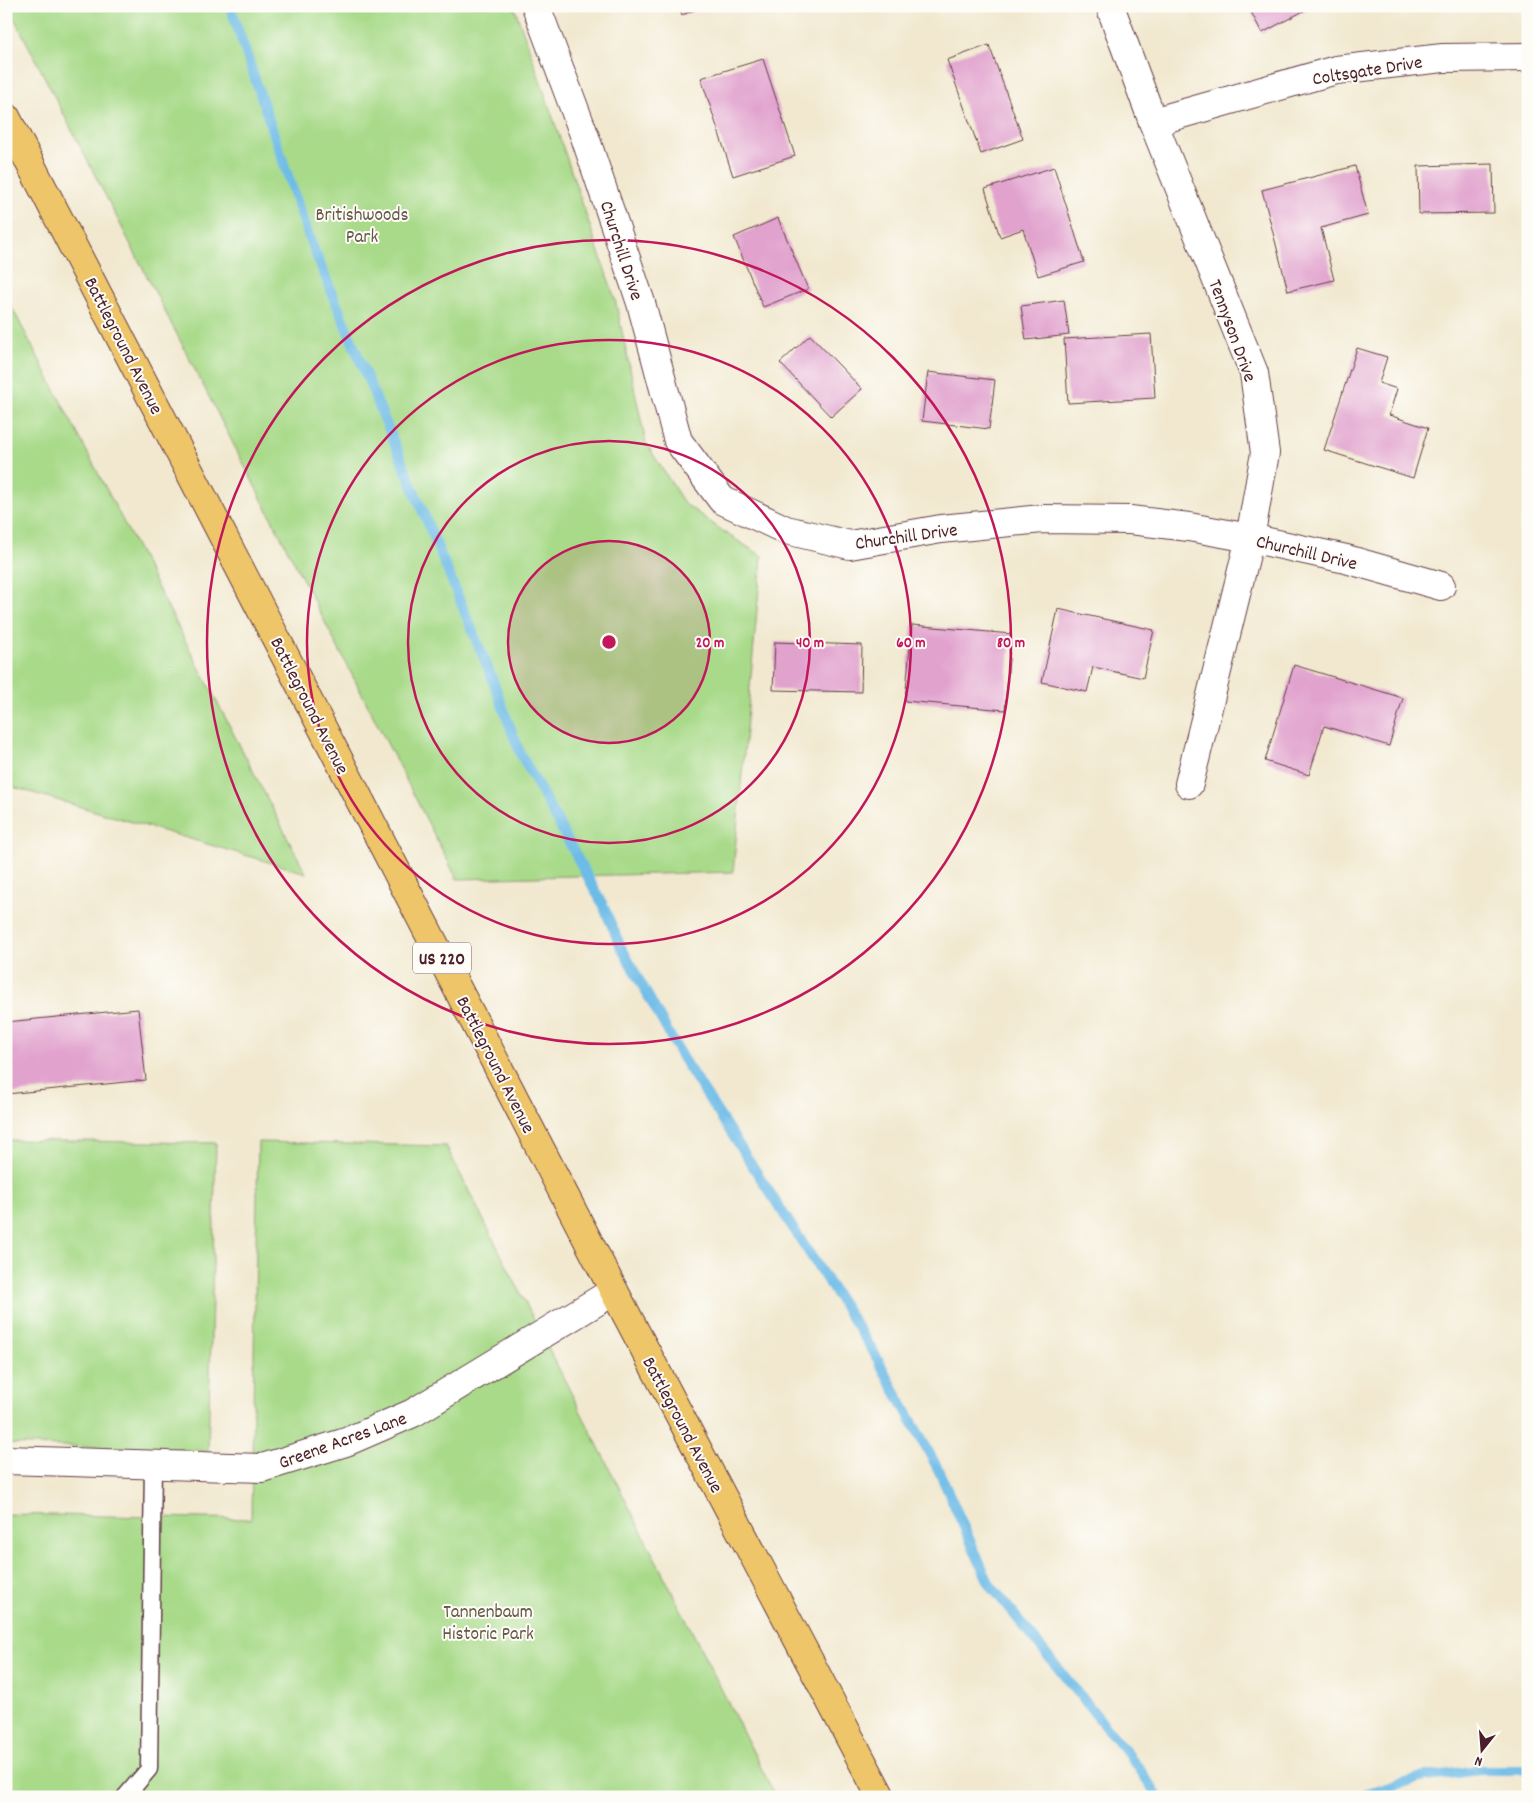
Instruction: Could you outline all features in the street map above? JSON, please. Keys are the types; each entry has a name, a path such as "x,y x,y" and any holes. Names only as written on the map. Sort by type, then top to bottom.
{"main road":[{"name":"Battleground Avenue","path":"6,117 614,1291 881,1797"}],"street":[{"name":"Churchill Drive","path":"536,6 585,137 641,303 678,441 722,500 786,530 850,545 941,529 1042,519 1130,520 1189,527 1250,538 1346,559 1441,586"},
{"name":"Tennyson Drive","path":"1110,6 1153,122 1254,373 1265,453 1250,538 1189,784"},
{"name":"Coltsgate Drive","path":"1153,122 1336,70 1443,58 1528,57"},
{"name":"Greene Acres Lane","path":"6,1460 262,1468 346,1442 413,1413 614,1291"}],"lane":[{"path":"125,1797 149,1769 154,1465"}],"green space":[{"name":"Britishwoods Park","path":"8,6 514,6 615,299 646,443 684,503 762,556 733,872 457,879"},
{"path":"6,296 306,873 6,785"},
{"path":"6,1140 216,1143 208,1451 6,1444"},
{"name":"Tannenbaum Historic Park","path":"258,1142 446,1146 776,1797 6,1797 6,1514 251,1519"}],"building":[{"path":"679,6 704,6 682,15"},
{"path":"1248,6 1313,6 1262,33"},
{"path":"989,45 1023,139 981,154 947,60"},
{"path":"763,59 795,156 733,176 701,78"},
{"path":"1493,164 1494,213 1419,214 1418,166"},
{"path":"1355,166 1368,215 1321,228 1334,280 1288,291 1262,190"},
{"path":"1054,167 1084,262 1038,276 1023,229 1000,237 985,189"},
{"path":"778,218 808,289 763,307 734,237"},
{"path":"1064,300 1069,335 1026,340 1021,306"},
{"path":"1151,334 1155,398 1068,403 1064,339"},
{"path":"810,335 862,389 831,417 780,363"},
{"path":"1357,348 1387,357 1379,383 1397,389 1389,415 1428,428 1413,478 1324,450"},
{"path":"928,372 995,380 989,429 922,421"},
{"path":"1058,609 1154,630 1143,678 1093,667 1087,692 1042,682"},
{"path":"912,625 1011,634 1005,710 905,701"},
{"path":"775,642 862,645 861,692 773,690"},
{"path":"1294,665 1403,698 1389,746 1324,726 1309,775 1265,761"},
{"path":"138,1009 146,1080 6,1094 6,1022"}],"waterway":[{"path":"230,6 310,240 490,673 520,753 602,903 621,947 683,1059 873,1351 937,1467 990,1585 1137,1765 1158,1797"},
{"path":"1357,1797 1419,1778 1479,1770 1528,1770"}]}
